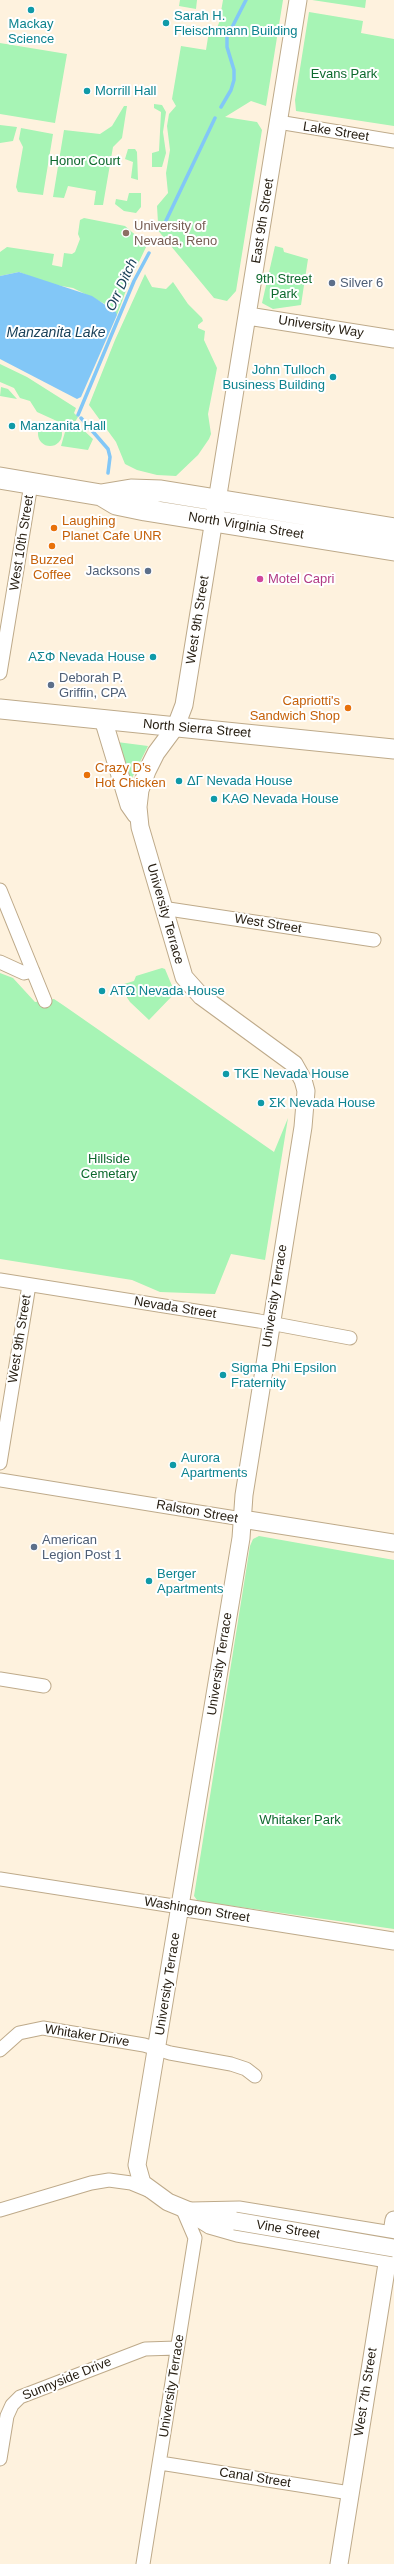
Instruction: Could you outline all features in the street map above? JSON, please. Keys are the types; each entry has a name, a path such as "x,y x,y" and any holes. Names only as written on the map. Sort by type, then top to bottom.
{"main road":[{"name":"North Virginia Street","path":"0,478 101,495 116,504 216,511 394,529"},
{"name":"North Virginia Street","path":"216,511 394,550"},
{"name":"North Sierra Street","path":"0,709 394,748"}],"street":[{"name":"East 9th Street","path":"216,511 298,0"},
{"name":"Lake Street","path":"278,122 394,141"},
{"name":"University Way","path":"248,316 394,339"},
{"name":"West 10th Street","path":"0,673 32,484"},
{"name":"West 9th Street","path":"176,726 184,706 216,511"},
{"path":"103,719 129,805 138,816"},
{"name":"University Terrace","path":"150,2191 142,2183 137,2165 241,1538 242,1519 270,1324 305,1112 306,1091 303,1080 294,1064 191,987 179,966 138,816 138,799 143,779 156,753 176,726"},
{"path":"0,890 45,1001"},
{"name":"West Street","path":"162,908 374,940"},
{"path":"0,962 24,973 33,971"},
{"name":"Nevada Street","path":"0,1280 350,1338"},
{"name":"West 9th Street","path":"0,1463 29,1286"},
{"name":"Ralston Street","path":"0,1480 394,1543"},
{"path":"0,1679 44,1686"},
{"name":"Washington Street","path":"0,1879 394,1941"},
{"name":"Whitaker Drive","path":"0,2050 19,2033 43,2028 231,2064 246,2069 255,2076"},
{"name":"Vine Street","path":"0,2210 91,2183 109,2180 131,2183 150,2191 209,2227 224,2232 392,2240"},
{"name":"Vine Street","path":"183,2210 213,2207 239,2208 392,2240"},
{"name":"University Terrace","path":"143,2564 195,2238 183,2210"},
{"name":"Vine Street","path":"183,2210 235,2221 392,2240"},
{"name":"West 7th Street","path":"339,2564 392,2240"},
{"name":"Sunnyside Drive","path":"0,2459 2,2426 12,2405 29,2393 145,2348 178,2348"},
{"name":"Canal Street","path":"160,2463 350,2493"}],"green space":[{"path":"180,0 197,0 196,9 179,6"},
{"path":"223,0 283,0 266,106 251,101 225,117 257,122 262,130 236,291 227,301 214,298 156,228 158,223 157,206 168,193 166,173 170,150 167,126 169,114 176,106 172,99 181,46 206,50 209,31 215,32 219,23"},
{"path":"312,0 366,0 365,8"},
{"name":"Evans Park","path":"309,12 363,21 361,33 394,39 394,126 296,111 295,100"},
{"path":"0,43 67,54 55,123 0,114"},
{"path":"154,104 162,105 166,112 163,132 166,153 162,167 152,167 152,153 159,151 161,112 154,108"},
{"name":"Honor Court","path":"124,106 127,106 122,138 113,147 103,205 94,205 96,191 68,186 64,198 53,197 64,130 100,134 112,126"},
{"path":"0,125 17,127 13,141 0,143"},
{"path":"21,128 53,134 43,195 18,192 16,187 23,147 19,139"},
{"path":"128,149 135,149 137,152 138,180 131,178 133,162 125,159"},
{"path":"129,193 141,193 141,207 136,213 124,211 115,204 116,199 127,201"},
{"path":"84,218 125,226 147,245 128,285 117,315 109,306 73,288 50,284 19,272 0,276 0,252 7,247 54,254 52,265 62,267 64,253 72,254 75,252 80,239 78,234 80,220"},
{"name":"9th Street Park","path":"275,246 283,248 284,252 308,259 301,305 273,309 262,303"},
{"path":"145,274 152,287 166,289 173,282 188,304 202,318 203,321 198,325 198,328 205,331 204,340 217,368 208,414 211,434 198,455 176,476 157,475 137,470 125,464 116,442 89,405 115,340"},
{"path":"0,364 27,377 76,408 74,413 78,417 73,425 64,430 59,422 37,412 30,401 20,398 14,388 0,382"},
{"path":"1,387 8,389 17,399 0,396"},
{"path":"50,422 58,426 62,434 58,442 50,446 42,442 38,434 42,426"},
{"path":"78,425 93,439 88,450 61,446 65,432"},
{"path":"117,742 148,746 130,782"},
{"path":"162,968 165,969 175,993 149,1020 130,1002 124,993 124,984 134,981 136,976"},
{"name":"Hillside Cemetary","path":"0,973 13,978 35,1002 54,999 274,1152 288,1118 265,1260 231,1254 215,1294 160,1292 132,1280 0,1259"},
{"name":"Whitaker Park","path":"259,1536 394,1560 394,1929 205,1902 197,1900 194,1896 250,1546 253,1539"}],"water":[{"name":"Manzanita Lake","path":"19,272 92,296 116,312 117,315 81,397 77,399 0,359 0,276"}],"waterway":[{"name":"Orr Ditch","path":"221,107 231,90 234,80 234,70 227,47 227,37 246,0"},
{"name":"Orr Ditch","path":"162,229 215,118"},
{"name":"Orr Ditch","path":"78,415 134,281 149,253"},
{"name":"Orr Ditch","path":"81,418 108,449 110,457 108,473"}],"place":[{"name":"Mackay Science","path":"31,10"},
{"name":"Sarah H. Fleischmann Building","path":"166,23"},
{"name":"Morrill Hall","path":"87,91"},
{"name":"University of Nevada, Reno","path":"126,233"},
{"name":"Silver 6","path":"332,283"},
{"name":"John Tulloch Business Building","path":"333,377"},
{"name":"Manzanita Hall","path":"12,426"},
{"name":"Laughing Planet Cafe UNR","path":"54,528"},
{"name":"Buzzed Coffee","path":"52,546"},
{"name":"Jacksons","path":"148,571"},
{"name":"Motel Capri","path":"260,579"},
{"name":"ΑΣΦ Nevada House","path":"153,657"},
{"name":"Deborah P. Griffin, CPA","path":"51,685"},
{"name":"Capriotti's Sandwich Shop","path":"348,708"},
{"name":"Crazy D’s Hot Chicken","path":"87,775"},
{"name":"ΔΓ Nevada House","path":"179,781"},
{"name":"ΚΑΘ Nevada House","path":"214,799"},
{"name":"ΑΤΩ Nevada House","path":"102,991"},
{"name":"ΤΚΕ Nevada House","path":"226,1074"},
{"name":"ΣΚ Nevada House","path":"261,1103"},
{"name":"Sigma Phi Epsilon Fraternity","path":"223,1375"},
{"name":"Aurora Apartments","path":"173,1465"},
{"name":"American Legion Post 1","path":"34,1547"},
{"name":"Berger Apartments","path":"149,1581"}]}
